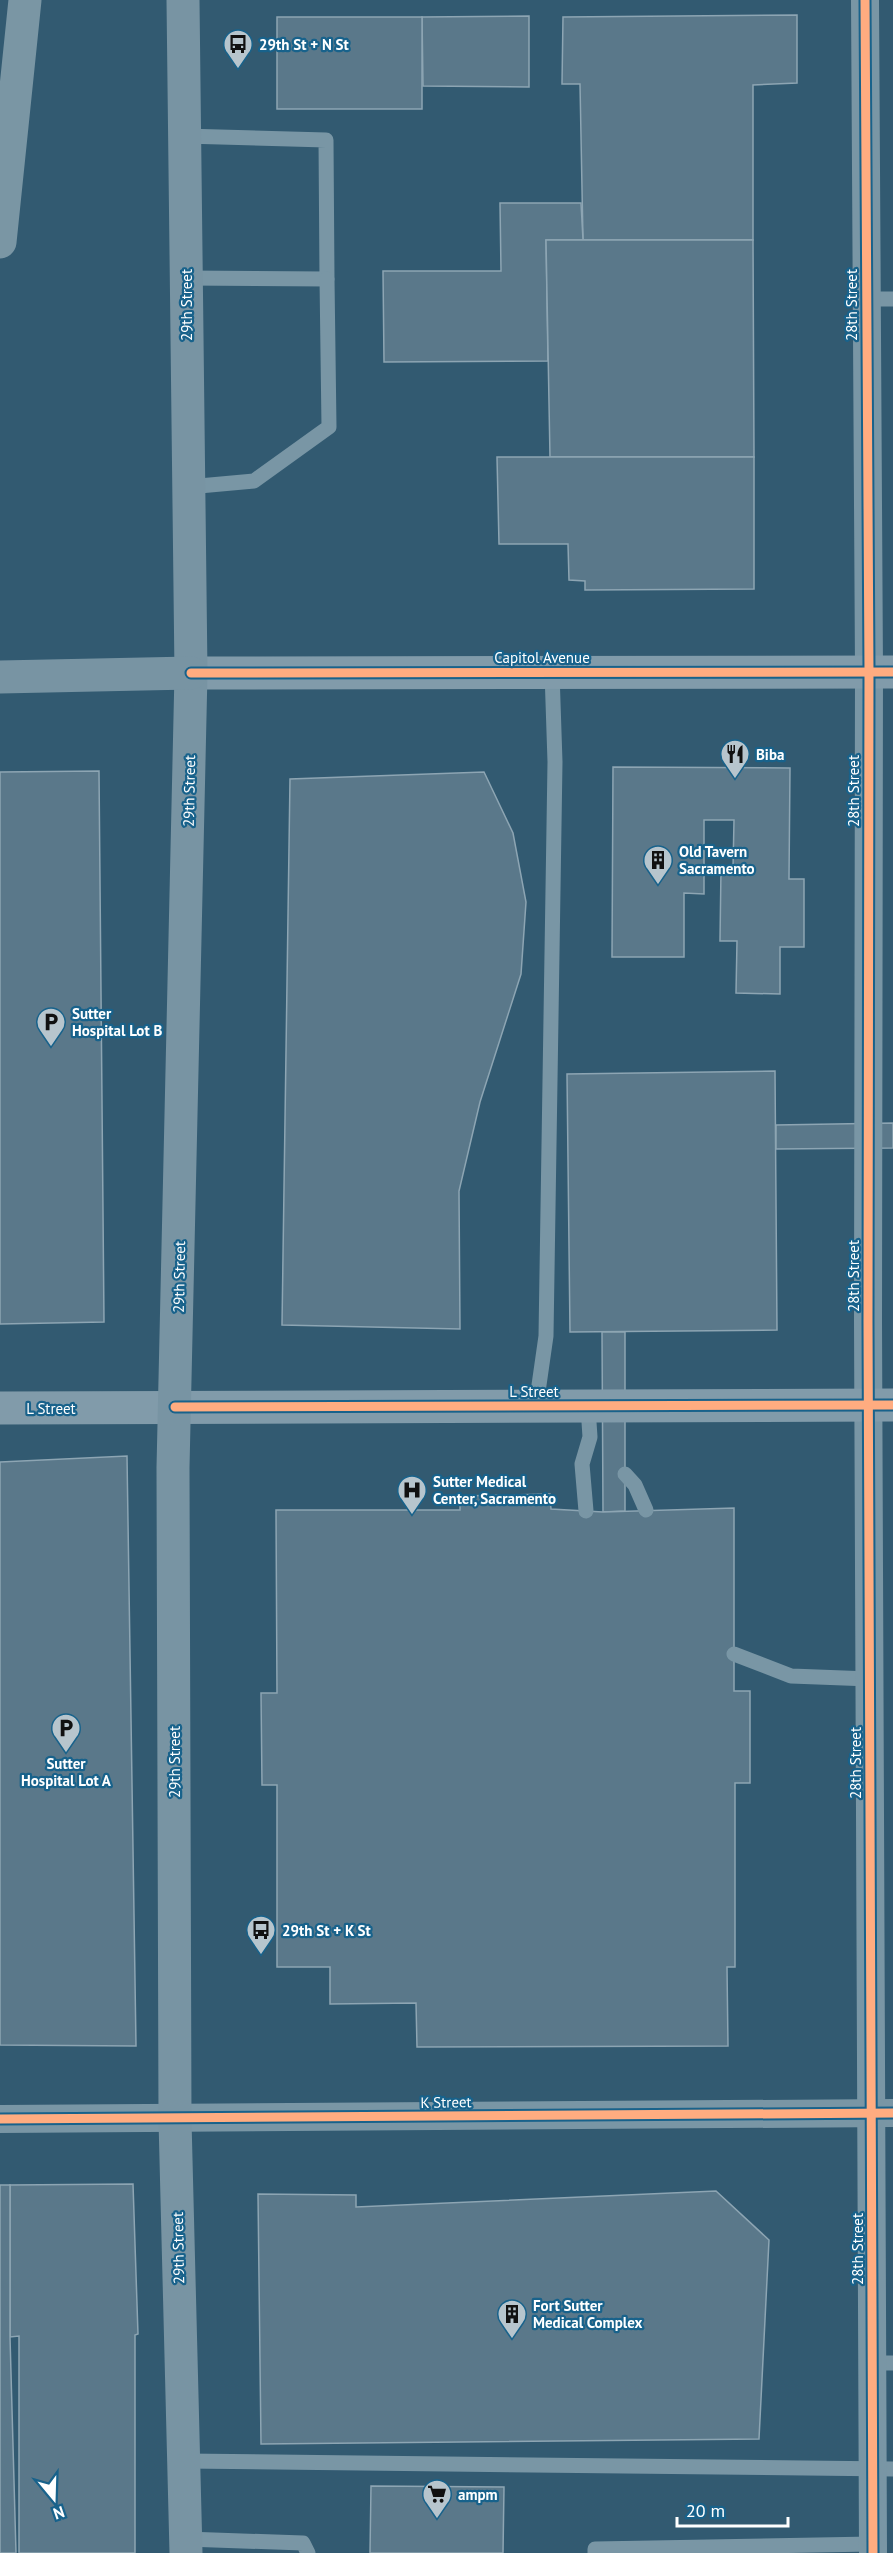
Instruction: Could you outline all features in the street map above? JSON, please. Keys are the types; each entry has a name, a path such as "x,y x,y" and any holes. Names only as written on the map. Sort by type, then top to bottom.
{"highway":[{"path":"0,242 26,0"}],"main road":[{"name":"29th Street","path":"183,0 191,673 175,1407 175,2120 186,2546"},
{"name":"Capitol Avenue","path":"0,677 191,673 881,672"},
{"name":"L Street","path":"0,1408 536,1406 589,1422 881,1405"}],"street":[{"name":"28th Street","path":"865,0 880,299 881,1405 870,1679 881,2113 883,2469 872,2548"},
{"name":"K Street","path":"0,2120 881,2113"}],"lane":[{"path":"184,135 326,140 329,427 254,481 188,487"},
{"path":"185,278 327,279"},
{"path":"536,1406 546,1336 555,762 552,672"},
{"path":"589,1422 603,1450"},
{"path":"586,1511 582,1464 589,1422"},
{"path":"625,1474 635,1485 646,1510"},
{"path":"734,1654 791,1676 870,1679"},
{"path":"184,2461 883,2469"},
{"path":"186,2546 303,2543 308,2553"},
{"path":"595,2553 595,2549 872,2548"}],"building":[{"path":"797,15 797,83 753,85 753,240 583,240 580,84 562,84 563,17"},
{"path":"529,16 529,87 423,86 422,17"},
{"path":"277,17 422,17 422,109 277,109"},
{"path":"500,203 581,203 583,240 546,240 548,361 384,362 383,271 501,271"},
{"path":"546,240 753,240 754,457 550,457"},
{"path":"497,457 754,457 754,589 585,590 585,581 569,580 568,544 499,544"},
{"name":"Old Tavern Sacramento","path":"613,767 790,768 789,879 804,879 804,947 780,947 780,994 736,993 737,941 720,941 721,869 733,869 734,820 704,820 704,894 684,893 684,957 612,957"},
{"name":"Sutter Hospital Lot B","path":"99,771 104,1322 0,1324 0,772"},
{"path":"484,772 513,833 526,902 521,974 480,1102 459,1191 460,1329 282,1325 290,779"},
{"path":"775,1071 777,1330 570,1332 567,1074"},
{"path":"893,1123 893,1148 776,1149 776,1125"},
{"path":"602,1332 625,1332 625,1511 603,1512"},
{"name":"Sutter Hospital Lot A","path":"127,1456 136,2046 0,2045 0,1462"},
{"path":"550,1494 551,1509 603,1512 734,1508 734,1691 750,1691 750,1783 735,1783 735,1967 727,1967 728,2046 417,2047 416,2003 330,2004 330,1967 277,1967 277,1785 262,1785 261,1693 277,1693 276,1510 460,1510 460,1496"},
{"path":"133,2184 138,2334 135,2335 135,2553 19,2553 19,2336 10,2337 10,2185"},
{"path":"0,2185 10,2185 10,2337 16,2553 0,2553"},
{"name":"Fort Sutter Medical Complex","path":"716,2191 769,2240 759,2439 261,2444 258,2194 356,2195 356,2207"},
{"name":"ampm","path":"371,2486 504,2487 503,2553 370,2553"}],"cycle path":[{"path":"865,0 869,671 868,1321 873,2553"},
{"path":"191,673 893,672"},
{"path":"175,1407 893,1405"},
{"path":"0,2119 893,2113"}],"place":[{"name":"29th St + N St","path":"238,70"},
{"name":"Biba","path":"735,780"},
{"name":"Old Tavern Sacramento","path":"658,886"},
{"name":"Sutter Hospital Lot B","path":"51,1048"},
{"name":"Sutter Medical Center, Sacramento","path":"412,1516"},
{"name":"Sutter Hospital Lot A","path":"66,1754"},
{"name":"29th St + K St","path":"261,1956"},
{"name":"Fort Sutter Medical Complex","path":"512,2340"},
{"name":"ampm","path":"437,2520"}]}
